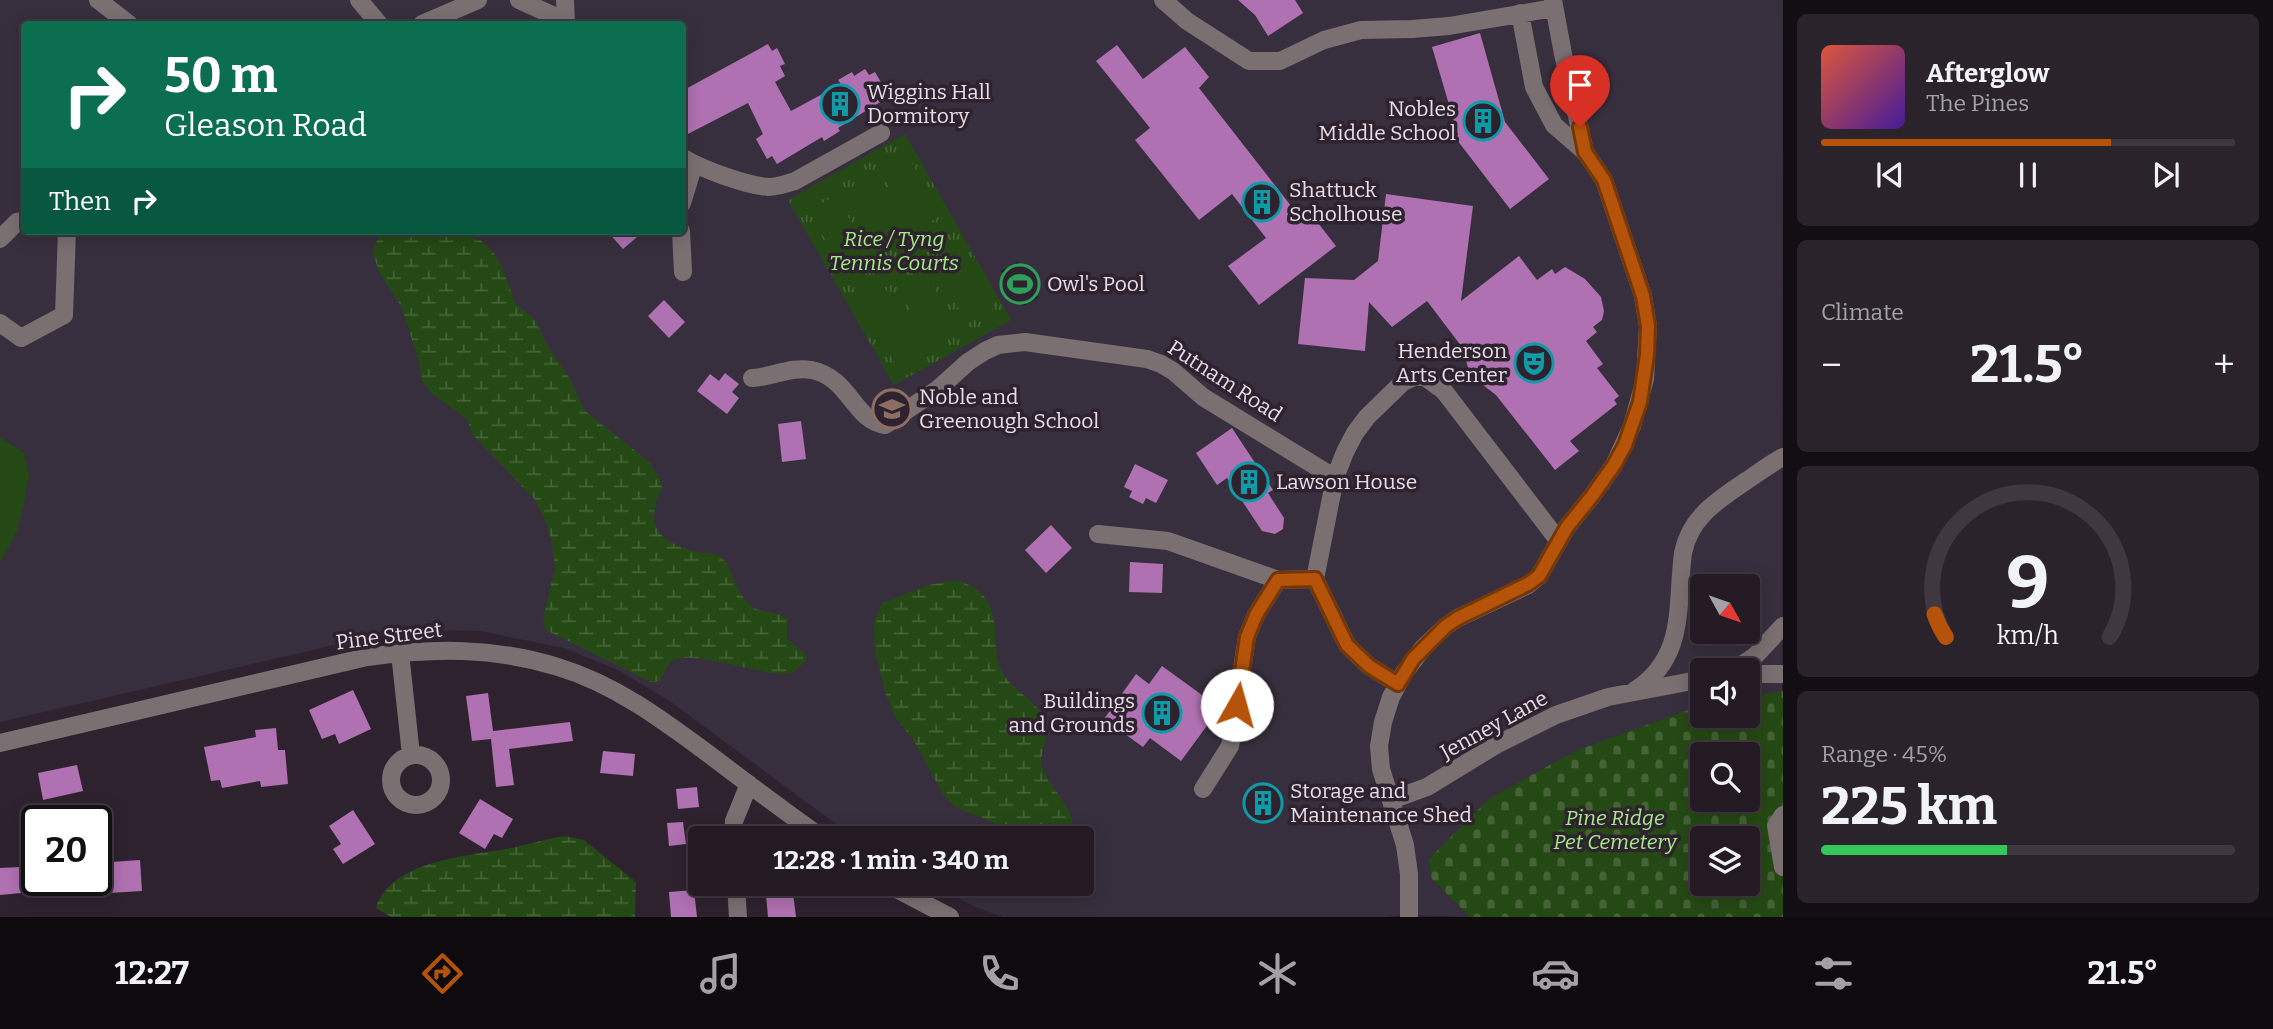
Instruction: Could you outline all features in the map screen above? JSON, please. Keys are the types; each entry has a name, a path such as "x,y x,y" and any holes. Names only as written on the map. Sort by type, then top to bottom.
{"street":[{"path":"98,0 124,21"},
{"path":"359,0 376,21"},
{"path":"429,21 478,0"},
{"path":"519,0 561,21"},
{"path":"565,0 565,21"},
{"path":"1163,0 1187,21 1250,61 1280,61 1324,40 1362,30 1449,26 1554,4 1585,152"},
{"path":"1409,917 1407,859 1381,769 1379,746 1386,710 1413,659 1446,626 1539,576 1558,540 1604,481 1625,445 1640,402 1647,355 1648,326 1643,296 1604,180 1585,152 1554,125 1534,87 1520,13"},
{"path":"688,160 756,184 781,186 795,181 881,133"},
{"path":"0,239 21,221"},
{"path":"0,323 21,338 64,315 67,235"},
{"path":"681,235 683,272"},
{"name":"Putnam Road","path":"752,378 763,378 793,368 824,373 834,379 869,419 876,424 885,425 937,389 968,362 998,345 1025,342 1147,359 1173,371 1203,397 1335,478"},
{"path":"1398,684 1369,666 1347,645 1315,579 1335,478 1345,452 1367,417 1403,382 1413,377 1424,377 1444,391 1558,540"},
{"path":"1632,693 1656,671 1674,639 1678,622 1683,553 1693,525 1714,503 1783,457"},
{"path":"1098,534 1168,541 1278,580 1315,579"},
{"path":"1203,789 1230,746 1247,637 1256,615 1278,580"},
{"path":"1752,658 1783,626"},
{"name":"Pine Street","path":"0,743 355,660 430,650 478,651 531,660 583,676 635,702 805,826"},
{"path":"400,653 411,755"},
{"path":"1760,674 1783,674"},
{"name":"Jenney Lane","path":"1391,800 1438,782 1496,745 1540,722 1591,702 1690,682"},
{"path":"734,826 749,785"},
{"path":"1783,815 1776,826 1783,867"},
{"path":"737,896 738,917"},
{"path":"908,896 944,916"}],"shaded area":[{"name":"Noble and Greenough School","path":"0,0 1783,0 1782,692 1760,695 1760,658 1690,658 1690,710 1575,751 1490,798 1431,878 1470,917 1003,917 954,896 1094,896 1094,826 839,826 671,702 618,670 564,648 480,631 429,630 364,638 0,722"}],"green space":[{"name":"Rice / Tyng Tennis Courts","path":"905,134 1011,320 894,385 788,200"},
{"path":"907,155 942,215 914,231 880,171"},
{"path":"873,175 907,235 879,251 845,191"},
{"path":"836,195 870,255 843,271 809,211"},
{"path":"381,235 463,235 480,240 491,249 502,266 515,303 535,320 548,347 571,380 584,410 649,462 660,479 662,488 654,512 658,530 664,538 684,548 719,556 726,562 740,593 749,604 758,610 778,614 787,619 787,639 806,654 807,659 795,671 778,673 709,660 680,658 669,664 660,681 651,682 546,630 543,618 555,569 546,522 535,500 473,435 467,419 431,393 422,381 419,361 401,306 379,272 373,253"},
{"path":"960,248 994,308 967,324 933,263"},
{"path":"924,269 957,329 930,345 896,285"},
{"path":"889,289 923,349 896,365 862,305"},
{"path":"0,437 24,453 29,476 17,531 0,563"},
{"path":"957,580 978,590 987,601 994,618 999,665 1008,681 1034,704 1043,718 1046,732 1043,769 1066,806 1072,826 1002,826 957,808 944,796 914,741 894,715 875,652 874,622 882,603 929,585"},
{"name":"Pine Ridge Pet Cemetery","path":"1783,691 1783,917 1470,917 1431,878 1429,859 1490,798 1575,751 1690,709 1690,728 1760,728 1760,695"},
{"path":"564,836 584,840 636,882 635,917 391,917 376,908 384,892 415,870 454,858"}],"water":[{"name":"Owl's Pool","path":"1018,262 1038,298 1021,307 1001,271"}],"building":[{"path":"1238,0 1295,0 1303,13 1268,36 1255,15"},
{"name":"Nobles Middle School","path":"1480,33 1505,122 1549,179 1510,209 1454,136 1458,135 1432,47"},
{"name":"Wiggins Hall Dormitory","path":"768,44 772,51 777,48 785,64 780,66 785,76 775,82 791,111 841,84 838,80 852,72 854,76 865,69 869,75 875,72 886,91 879,95 882,101 838,128 840,131 824,141 822,137 777,164 772,156 767,159 756,139 763,134 748,103 686,135 686,89"},
{"name":"Shattuck Scholhouse","path":"1117,45 1143,79 1185,47 1209,77 1199,88 1302,220 1311,214 1336,246 1259,305 1228,266 1266,238 1232,194 1199,220 1135,140 1150,128 1096,61"},
{"path":"1386,194 1473,206 1461,301 1519,256 1537,280 1552,269 1555,274 1565,267 1585,279 1601,297 1604,311 1602,320 1593,327 1597,332 1586,341 1603,364 1597,368 1619,396 1614,400 1617,404 1570,441 1579,451 1555,470 1496,395 1475,379 1469,371 1462,347 1427,301 1392,327 1369,302 1365,351 1298,344 1305,278 1354,280 1378,261"},
{"path":"611,235 639,235 623,249"},
{"path":"664,300 685,322 669,338 648,316"},
{"path":"725,373 739,384 732,392 739,398 727,414 697,391 710,374 719,381"},
{"path":"801,421 806,459 782,462 778,424"},
{"name":"Lawson House","path":"1232,428 1273,490 1268,493 1284,518 1283,529 1275,534 1262,531 1227,478 1217,485 1196,453"},
{"path":"1135,464 1168,480 1156,503 1146,498 1143,504 1129,497 1132,491 1124,487"},
{"path":"1051,525 1072,548 1046,573 1025,550"},
{"path":"1130,562 1163,564 1162,593 1129,592"},
{"name":"Buildings and Grounds","path":"1162,666 1220,708 1181,761 1150,738 1143,747 1104,719 1136,674 1149,684"},
{"path":"353,690 371,729 339,744 335,734 322,739 309,710"},
{"path":"488,693 493,731 570,722 573,741 509,749 514,785 496,787 491,739 472,741 466,696"},
{"path":"276,728 278,750 285,750 288,784 261,787 260,781 222,788 220,780 211,781 204,747 256,737 255,730"},
{"path":"603,751 635,754 633,776 600,773"},
{"path":"77,765 83,791 43,800 38,773"},
{"path":"697,787 699,807 678,809 676,789"},
{"name":"Storage and Maintenance Shed","path":"1271,791 1276,809 1256,815 1250,797"},
{"path":"480,799 513,819 502,838 494,834 485,849 459,833"},
{"path":"353,810 375,844 343,864 333,849 341,844 329,826"},
{"path":"683,822 686,844 669,846 667,823"},
{"path":"140,860 142,891 112,893 112,862"},
{"path":"20,867 21,893 0,895 0,868"},
{"path":"688,890 688,896 695,896 697,917 671,917 669,892"},
{"path":"766,896 793,896 796,917 768,917"}],"place":[{"name":"Wiggins Hall Dormitory","path":"840,104"},
{"name":"Nobles Middle School","path":"1483,121"},
{"name":"Shattuck Scholhouse","path":"1262,202"},
{"name":"Owl's Pool","path":"1020,284"},
{"name":"Henderson Arts Center","path":"1534,363"},
{"name":"Noble and Greenough School","path":"892,409"},
{"name":"Lawson House","path":"1249,482"},
{"name":"Buildings and Grounds","path":"1162,713"},
{"name":"Storage and Maintenance Shed","path":"1263,803"}],"route":[{"path":"1237,705 1247,637 1256,615 1278,580 1315,579 1347,645 1369,666 1398,684 1413,659 1446,626 1539,576 1558,540 1614,465 1625,445 1640,402 1645,379 1648,326 1643,296 1620,225 1604,180 1585,152 1580,127"}]}
